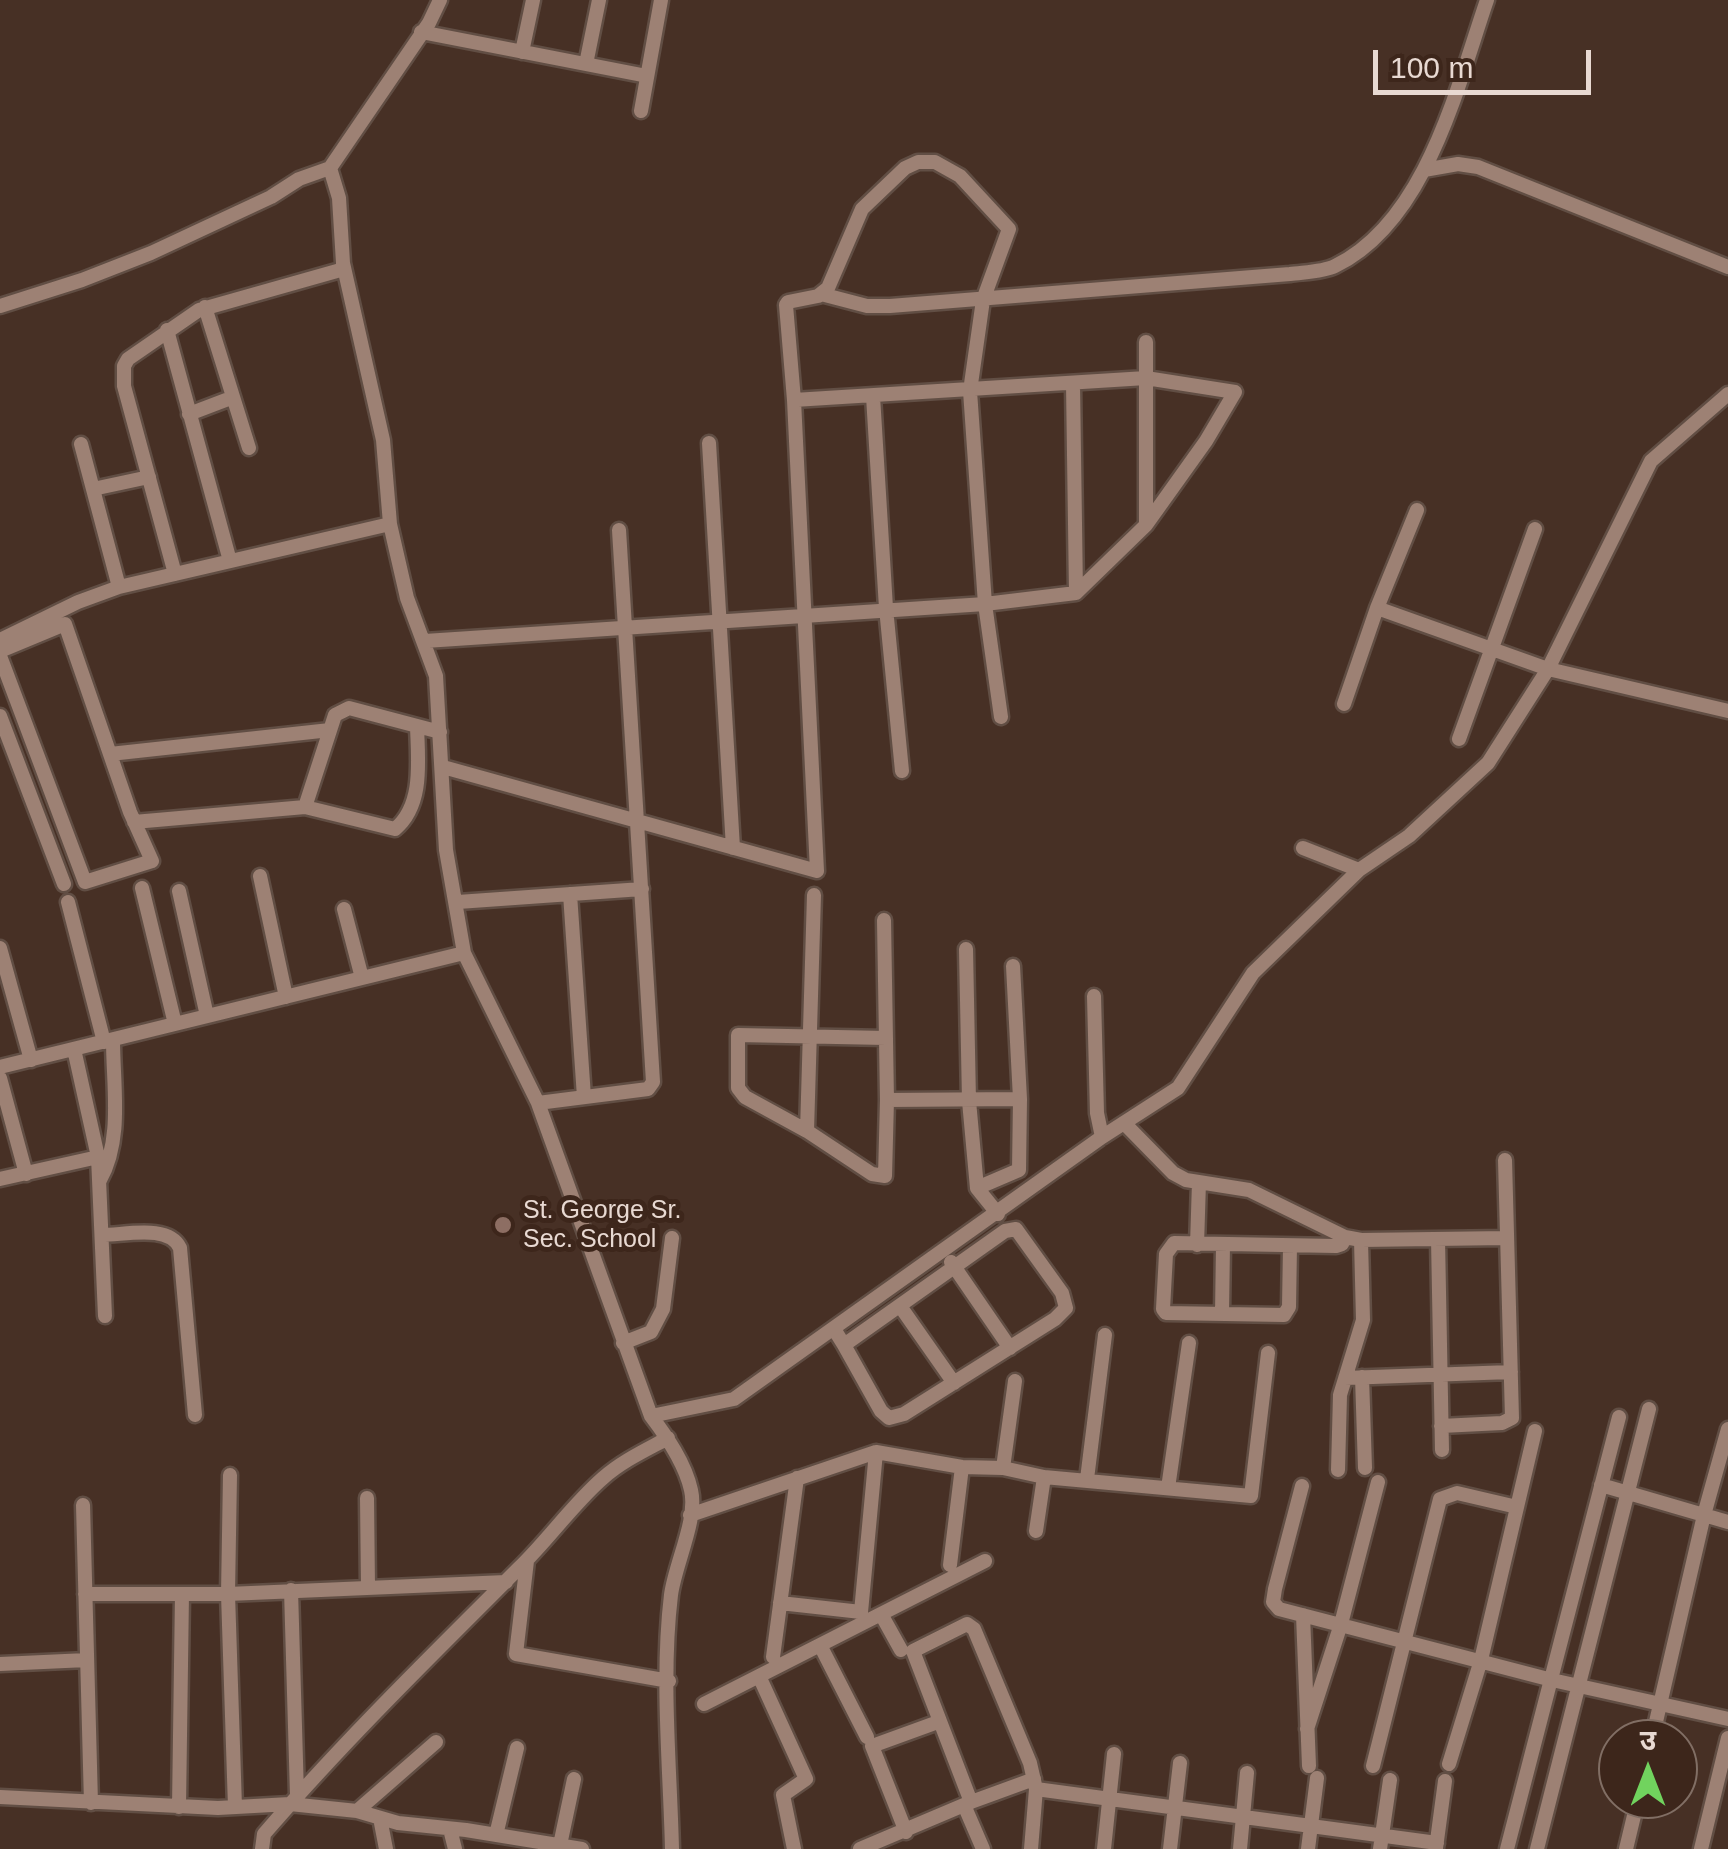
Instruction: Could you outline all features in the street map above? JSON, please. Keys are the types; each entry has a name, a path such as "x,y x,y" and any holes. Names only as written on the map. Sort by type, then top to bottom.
{"street":[{"path":"0,306 151,253 330,168 440,0"},
{"path":"522,52 533,0"},
{"path":"586,64 599,0"},
{"path":"641,111 661,0"},
{"path":"821,294 866,306 984,300 1334,268 1371,240 1415,191 1456,91 1487,0"},
{"path":"421,32 647,76"},
{"path":"442,768 817,871 786,305 828,288 856,222 872,197 905,168 918,162 935,162 960,176 1009,229 984,300 970,391 985,604 1001,717"},
{"path":"1424,170 1458,164 1478,167 1728,267"},
{"path":"330,168 338,198 344,269 383,440 390,524 408,598 436,676 446,850 464,953 538,1103 650,1416 668,1438 692,1492 671,1593 672,1849"},
{"path":"175,574 124,386 124,366 167,330 206,307 344,269"},
{"path":"206,307 249,448"},
{"path":"167,330 230,561"},
{"path":"1146,342 1146,525"},
{"path":"425,641 985,604 1076,593 1146,525 1206,441 1235,392 1146,378 794,400"},
{"path":"1073,384 1076,593"},
{"path":"650,1416 734,1399 1102,1137 1178,1088 1253,973 1359,870 1409,836 1488,763 1548,670 1651,461 1728,394"},
{"path":"874,396 886,608 902,771"},
{"path":"189,414 232,398"},
{"path":"709,443 733,848"},
{"path":"81,444 118,587"},
{"path":"93,489 149,477"},
{"path":"1344,704 1417,510"},
{"path":"0,640 118,587 390,524"},
{"path":"538,1103 648,1089 653,1082 619,530"},
{"path":"1458,739 1534,530"},
{"path":"1377,608 1548,670 1728,711"},
{"path":"64,624 134,822 152,861 85,882 0,654 64,624"},
{"path":"305,806 336,715 349,708 440,732"},
{"path":"0,716 64,884"},
{"path":"134,822 305,806 395,829 401,825 418,782 417,726"},
{"path":"110,754 330,730"},
{"path":"1303,848 1359,870"},
{"path":"260,876 286,997"},
{"path":"142,888 174,1024"},
{"path":"458,902 642,889"},
{"path":"180,891 208,1016"},
{"path":"570,894 584,1097"},
{"path":"807,1130 814,895"},
{"path":"68,902 109,1041 113,1152 99,1181"},
{"path":"344,909 362,978"},
{"path":"884,920 886,1038 887,1100 885,1176 872,1174 742,1093 736,1081 738,1035 886,1038"},
{"path":"0,948 31,1060"},
{"path":"966,949 968,1101 978,1188 998,1214"},
{"path":"0,1068 464,953"},
{"path":"978,1188 1019,1170 1014,966"},
{"path":"1094,996 1102,1137"},
{"path":"74,1049 98,1157 106,1316"},
{"path":"0,1078 26,1174"},
{"path":"887,1100 1020,1099"},
{"path":"1124,1123 1173,1173 1199,1182 1249,1190 1353,1238 1506,1238"},
{"path":"0,1179 98,1157"},
{"path":"1441,1426 1512,1418 1505,1160"},
{"path":"1196,1244 1199,1182"},
{"path":"834,1329 881,1411 890,1418 904,1414 954,1383 1055,1319 1066,1308 1062,1293 1016,1228 1006,1231 844,1346"},
{"path":"102,1235 165,1234 177,1240 195,1415"},
{"path":"623,1343 651,1332 662,1309 672,1238"},
{"path":"1290,1246 1288,1312 1278,1317 1163,1309 1169,1247 1174,1243 1336,1246 1353,1238"},
{"path":"1338,1470 1340,1395 1363,1320 1353,1238"},
{"path":"1438,1238 1442,1450"},
{"path":"1222,1314 1224,1245"},
{"path":"943,1252 1010,1348"},
{"path":"900,1306 954,1383"},
{"path":"1086,1479 1105,1335"},
{"path":"1168,1488 1189,1343"},
{"path":"690,1515 876,1452 1044,1477 1251,1496 1268,1353"},
{"path":"1345,1378 1511,1372"},
{"path":"1362,1378 1366,1468"},
{"path":"1003,1468 1014,1382"},
{"path":"1536,1849 1648,1409"},
{"path":"1506,1849 1619,1417"},
{"path":"1657,1719 1728,1430"},
{"path":"1449,1764 1481,1660 1536,1432"},
{"path":"262,1849 264,1834 346,1740 528,1560 602,1478 668,1438"},
{"path":"780,1603 861,1612 876,1452"},
{"path":"950,1565 962,1467"},
{"path":"230,1475 228,1594 234,1807"},
{"path":"1036,1530 1044,1477"},
{"path":"772,1658 797,1478"},
{"path":"1307,1729 1341,1624 1378,1482"},
{"path":"1601,1485 1728,1522"},
{"path":"1302,1486 1273,1602 1279,1609 1552,1680 1728,1719"},
{"path":"1373,1766 1440,1499 1456,1493 1517,1507"},
{"path":"367,1498 368,1587"},
{"path":"83,1505 91,1803"},
{"path":"528,1560 516,1654 669,1681"},
{"path":"704,1704 985,1561"},
{"path":"86,1594 228,1594 506,1582"},
{"path":"291,1590 293,1800"},
{"path":"180,1807 182,1594"},
{"path":"881,1614 901,1650"},
{"path":"1303,1615 1307,1729 1313,1772 1308,1849"},
{"path":"983,1849 914,1651 971,1624 1030,1763 1035,1784 1032,1849"},
{"path":"820,1645 866,1737"},
{"path":"0,1664 87,1660"},
{"path":"758,1676 806,1779 782,1795 794,1849"},
{"path":"906,1832 872,1746 938,1722"},
{"path":"1701,1849 1728,1738"},
{"path":"357,1810 436,1742"},
{"path":"507,1840 517,1748"},
{"path":"1104,1849 1114,1754"},
{"path":"1170,1849 1180,1763"},
{"path":"1240,1849 1247,1773"},
{"path":"560,1845 574,1779"},
{"path":"1381,1842 1390,1780"},
{"path":"860,1849 967,1804 1035,1784 1110,1799 1311,1826 1381,1842 1437,1846 1444,1781"},
{"path":"0,1797 180,1807 234,1807 293,1800 357,1810 398,1823 582,1849"},
{"path":"380,1818 386,1849"},
{"path":"1626,1849 1633,1819"},
{"path":"450,1829 455,1849"}],"place":[{"name":"St. George Sr. Sec. School","path":"503,1225"}]}
